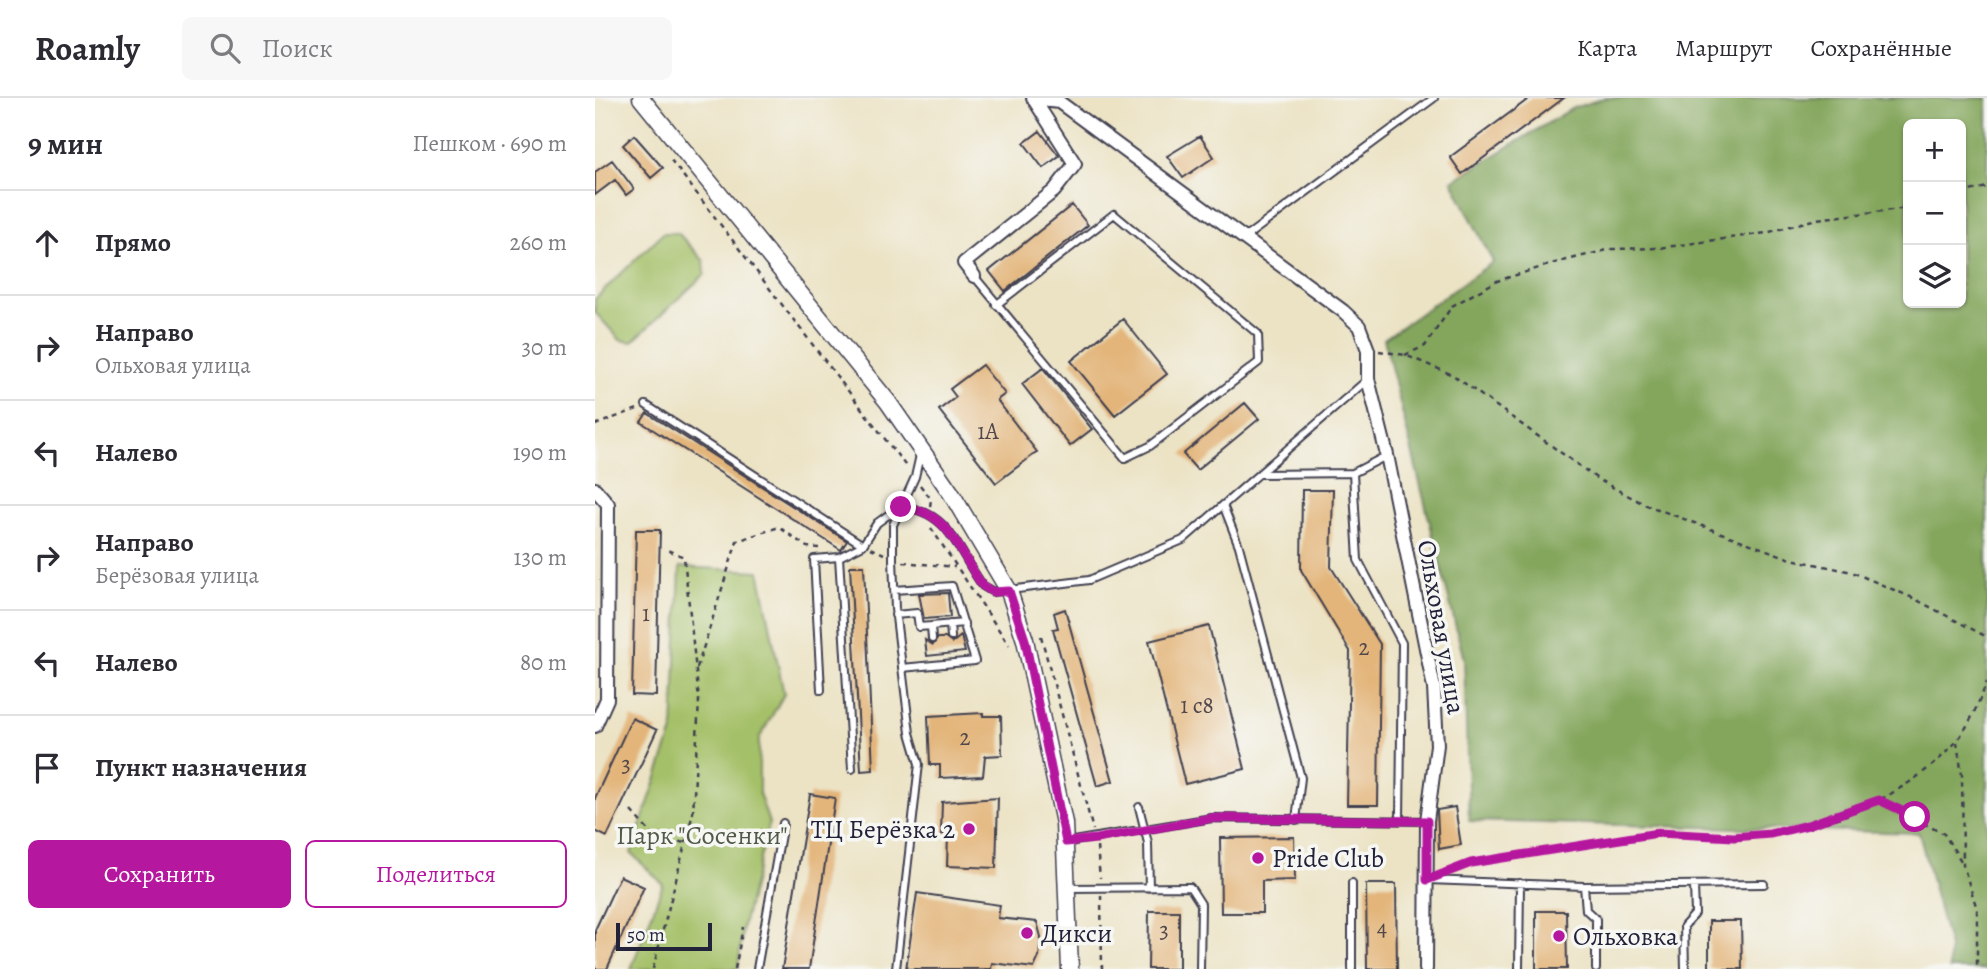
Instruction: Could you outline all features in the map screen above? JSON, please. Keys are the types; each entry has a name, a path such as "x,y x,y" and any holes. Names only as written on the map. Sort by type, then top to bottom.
{"street":[{"path":"641,98 888,402 951,493 1009,591 1025,640 1066,842 1070,969"},
{"path":"1033,98 1059,102 1343,310 1359,326 1368,350"},
{"path":"974,276 964,263 1054,191 1075,164 1033,98"},
{"name":"Ольховая улица","path":"1368,350 1368,379 1387,455 1434,688 1437,745 1427,821 1426,969"},
{"path":"595,489 608,504 607,699 595,726"}],"lane":[{"path":"1244,238 1434,98"},
{"path":"974,276 996,304 1125,458 1150,446 1259,362 1258,334 1114,215 996,304"},
{"path":"901,507 928,513 943,522 983,586 993,592 1089,579 1183,540 1368,379"},
{"path":"646,405 863,545"},
{"path":"896,969 919,764 910,733 895,615 893,559 896,516 915,477 921,450"},
{"path":"1259,474 1353,473 1387,455"},
{"path":"1353,473 1358,560 1402,643 1400,821"},
{"path":"1223,505 1239,546 1301,778 1296,820"},
{"path":"821,690 814,558 847,554 863,545 877,523 888,515 896,516"},
{"path":"839,557 852,769"},
{"path":"894,590 952,586 975,661 902,668"},
{"path":"895,615 917,613 919,627 964,623"},
{"path":"950,624 951,637"},
{"path":"931,626 932,639"},
{"path":"952,653 953,663"},
{"path":"934,655 935,665"},
{"path":"1139,807 1145,830 1149,887"},
{"path":"1066,842 1212,818 1427,821"},
{"path":"757,969 782,823"},
{"path":"1427,880 1584,886 1764,884"},
{"path":"1352,883 1352,969"},
{"path":"1519,969 1520,883"},
{"path":"1685,969 1684,926 1695,914 1695,885"},
{"path":"1584,886 1586,910 1596,919 1596,969"},
{"path":"1067,887 1190,887 1201,904 1200,969"}],"path":[{"path":"668,155 915,477 930,499 926,523 1009,645"},
{"path":"1966,192 1987,187"},
{"path":"1405,355 1425,346 1452,306 1497,281 1555,263 1611,249 1659,247 1766,233 1816,219 1903,209"},
{"path":"1368,350 1405,355 1453,375 1587,472 1644,505 1791,559 1852,572 1913,598 1987,637"},
{"path":"595,425 646,405"},
{"path":"696,671 737,541 779,527 807,547 847,554"},
{"path":"863,545 911,565 955,567"},
{"path":"653,969 693,813 699,700 684,557 665,550"},
{"path":"1041,636 1096,839 1101,888 1102,969"},
{"path":"1449,871 1471,863 1658,833 1734,837 1770,834 1808,825 1879,800 1918,778 1957,742 1987,682"},
{"path":"1957,742 1962,775 1963,865"},
{"path":"1879,800 1944,834 1963,865 1977,908 1977,969"},
{"path":"631,811 653,836 685,843"},
{"path":"735,969 743,926"}],"green space":[{"path":"1604,98 1987,98 1987,969 1949,969 1949,947 1919,833 1469,821 1464,660 1384,339 1493,262 1452,181 1573,108"},
{"path":"663,233 678,233 704,261 705,274 632,342 620,340 595,312 595,299"},
{"name":"Парк \"Сосенки\"","path":"680,567 759,571 784,694 759,739 759,793 769,823 743,926 738,969 631,969 663,884 631,853 673,731"}],"building":[{"path":"1530,98 1564,98 1462,174 1450,157"},
{"path":"1040,131 1059,156 1043,168 1024,143"},
{"path":"634,135 663,168 651,178 623,145"},
{"path":"1200,136 1214,157 1183,178 1167,156"},
{"path":"612,160 634,189 626,195 615,180 595,195 595,172"},
{"path":"1072,205 1088,225 1005,291 989,271"},
{"path":"1123,319 1167,374 1115,415 1071,361"},
{"path":"982,365 1005,394 997,400 1037,452 996,483 939,410 956,397 950,389"},
{"path":"1043,368 1092,429 1070,446 1022,384"},
{"path":"1245,403 1259,419 1197,470 1183,454"},
{"path":"647,413 847,541 841,550 641,422"},
{"path":"1302,490 1333,490 1331,567 1380,644 1378,805 1347,805 1350,651 1301,570"},
{"path":"636,530 660,530 656,696 632,695"},
{"path":"850,566 864,566 873,770 861,771"},
{"path":"948,593 950,617 924,619 919,594"},
{"path":"1065,609 1113,781 1097,786 1053,629 1058,628 1054,613"},
{"path":"1209,626 1245,769 1185,784 1149,641"},
{"path":"961,636 965,652 927,656 925,640 933,645 938,638 945,638 952,643"},
{"path":"983,713 983,716 1001,716 1002,755 985,756 983,776 940,778 940,765 930,765 928,716"},
{"path":"632,718 657,730 607,837 595,831 595,798"},
{"path":"810,794 835,798 809,969 782,969"},
{"name":"ТЦ Берёзка 2","path":"998,798 996,868 947,866 948,835 941,834 942,802"},
{"path":"1455,807 1461,845 1439,849 1437,810"},
{"name":"Pride Club","path":"1294,837 1295,880 1262,881 1262,913 1221,913 1220,838"},
{"path":"620,876 644,887 607,969 595,969 595,930"},
{"path":"1366,884 1396,884 1397,969 1367,969"},
{"path":"917,893 1000,905 998,918 1037,922 1041,937 1039,957 1034,968 992,963 991,969 906,969"},
{"path":"1149,911 1179,911 1179,969 1148,969"},
{"path":"1536,911 1566,911 1567,969 1536,969"},
{"path":"1709,921 1741,921 1742,969 1709,969"}],"place":[{"name":"ТЦ Берёзка 2","path":"969,829"},
{"name":"Pride Club","path":"1258,858"},
{"name":"Дикси","path":"1027,933"},
{"name":"Ольховка","path":"1559,936"}],"route":[{"path":"901,507 932,514 943,522 983,586 993,592 1009,591 1025,640 1066,842 1212,818 1427,821 1427,880 1471,863 1658,833 1734,837 1770,834 1844,814 1879,800 1915,817"}]}
